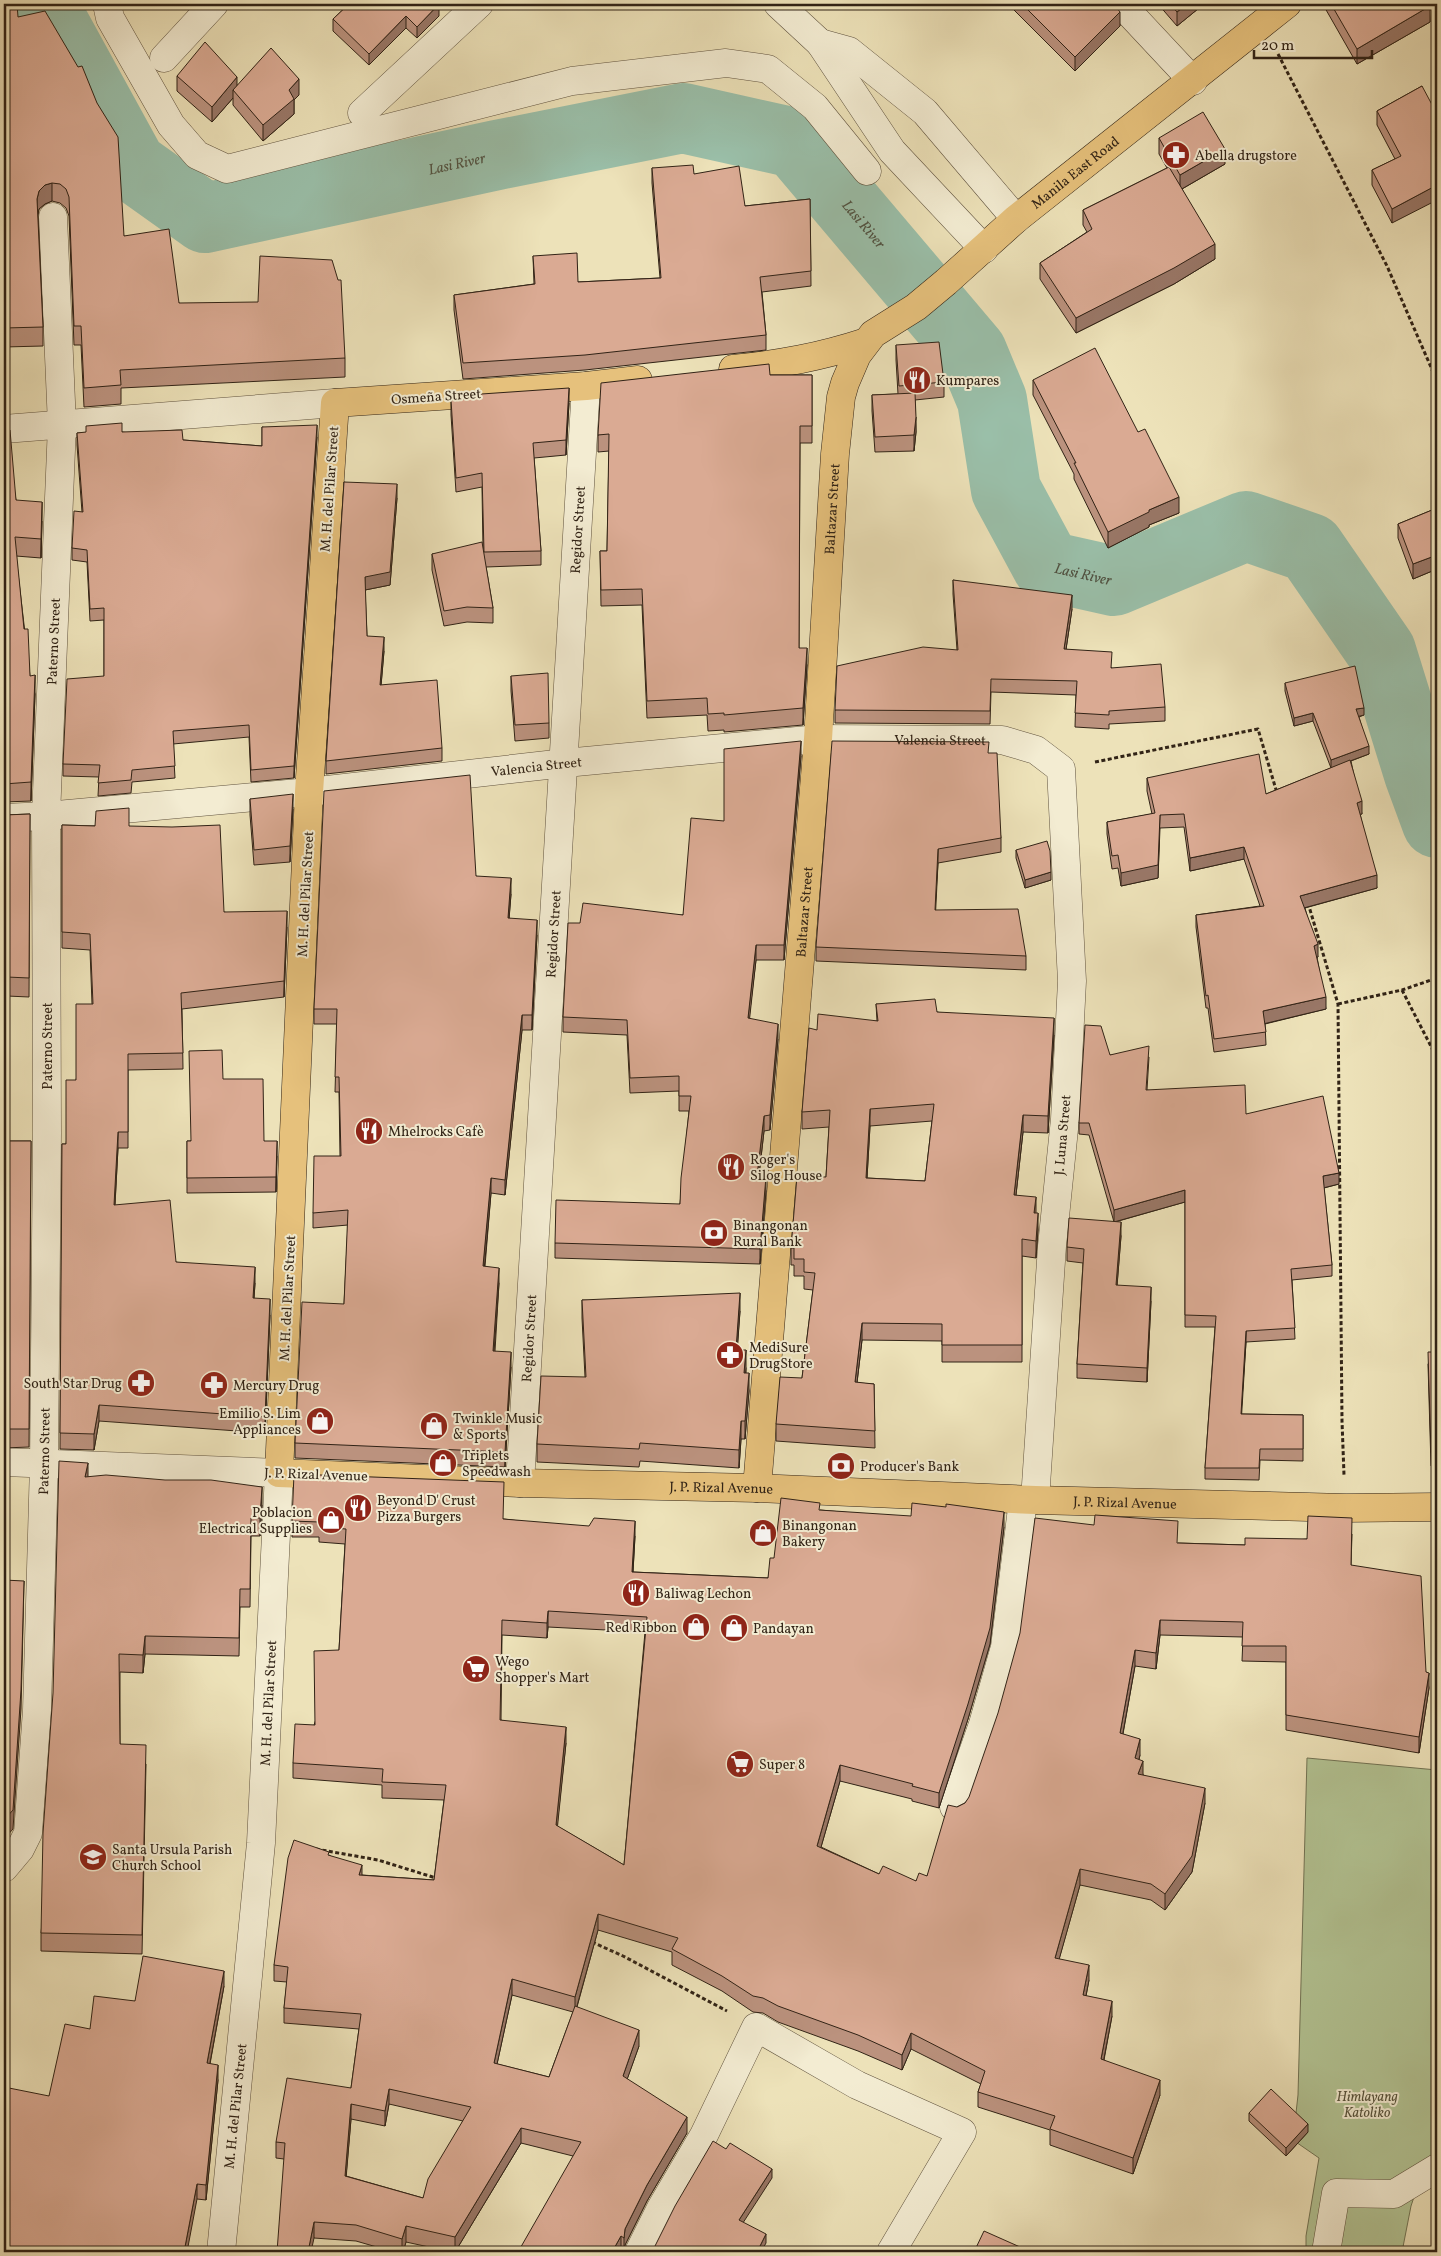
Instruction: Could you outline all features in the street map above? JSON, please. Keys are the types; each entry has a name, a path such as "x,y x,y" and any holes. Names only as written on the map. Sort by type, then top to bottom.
{"main road":[{"name":"Manila East Road","path":"866,342 873,334 916,307 1016,219 1287,4"},
{"path":"713,371 791,362 826,355 866,342"},
{"name":"Baltazar Street","path":"757,1488 818,739 837,426 845,384 866,342"},
{"name":"Osmeña Street","path":"335,403 586,386 664,377"},
{"name":"M. H. del Pilar Street","path":"279,1473 309,792 335,403"},
{"name":"J. P. Rizal Avenue","path":"279,1473 520,1483 757,1488 1029,1500 1346,1508 1437,1507"}],"street":[{"path":"106,4 110,18 172,125 197,155 227,169 572,81 726,62 768,69 815,107 867,171"},
{"path":"164,58 214,4"},
{"path":"362,113 479,4"},
{"path":"778,4 820,43 892,151 984,249"},
{"path":"1121,4 1192,80"},
{"path":"820,43 849,51 925,112 1016,219"},
{"name":"Paterno Street","path":"4,1868 20,1849 28,1833 37,1710 44,1464 47,1133 46,816 62,425 53,216"},
{"name":"Regidor Street","path":"520,1483 565,763 586,386"},
{"name":"Osmeña Street","path":"4,429 335,403"},
{"name":"Valencia Street","path":"4,818 46,816 309,792 565,763 818,739 1002,740 1036,750 1061,769"},
{"name":"J. Luna Street","path":"954,1807 983,1724 1005,1647 1029,1500 1064,1119 1072,981 1061,769"},
{"name":"J. P. Rizal Avenue","path":"4,1462 279,1473"},
{"name":"M. H. del Pilar Street","path":"222,2252 261,1843 279,1473"},
{"path":"639,2252 661,2208 704,2135 756,2027 857,2085 962,2132 891,2252"},
{"path":"1326,2252 1336,2193 1394,2194 1437,2168"}],"path":[{"path":"1262,23 1387,266 1437,381"},
{"path":"1061,769 1258,729 1277,795"},
{"path":"1307,900 1338,1004 1342,1420 1346,1508"},
{"path":"1338,1004 1402,990 1437,978"},
{"path":"1402,990 1437,1058"},
{"path":"261,1843 326,1850 378,1860 441,1880"},
{"path":"591,1941 756,2027"}],"green space":[{"name":"Himlayang Katoliko","path":"1307,1758 1437,1770 1437,2175 1420,2179 1411,2206 1402,2252 1306,2252 1306,2236 1319,2158 1293,2140 1298,2095"}],"building":[{"path":"4,4 17,4 18,17 45,11 78,67 82,66 97,103 118,137 124,236 169,229 179,303 258,302 260,256 332,260 338,280 341,280 345,358 120,370 121,385 84,388 81,326 74,326 69,197 66,189 60,184 52,183 45,185 39,191 37,199 43,327 4,328"},
{"path":"349,4 439,4 417,27 406,16 369,54 333,19"},
{"path":"1022,4 1114,4 1120,12 1075,57"},
{"path":"1170,4 1187,4 1177,12"},
{"path":"1331,4 1429,4 1430,6 1357,49"},
{"path":"205,42 237,77 212,107 177,76"},
{"path":"271,48 299,79 289,90 294,99 263,125 233,90"},
{"path":"1422,86 1437,114 1437,185 1392,209 1372,170 1401,156 1377,111"},
{"path":"1203,112 1225,149 1180,175 1159,138"},
{"path":"693,165 694,174 739,166 745,206 810,199 811,271 760,277 766,335 585,355 463,363 454,295 535,284 533,256 577,253 578,282 661,278 652,168"},
{"path":"1169,167 1215,244 1174,268 1076,318 1040,263 1092,229 1083,210"},
{"path":"939,342 944,382 899,386 896,345"},
{"path":"1095,348 1138,432 1145,429 1179,497 1149,510 1149,512 1108,532 1074,463 1076,463 1033,380"},
{"path":"769,364 770,375 812,375 812,426 800,426 799,648 807,648 803,708 724,715 724,713 708,714 707,698 647,701 642,589 601,590 600,551 607,551 609,434 598,435 601,383"},
{"path":"569,388 566,440 533,443 541,551 484,552 482,473 456,478 451,400 467,399 467,395"},
{"path":"915,393 916,417 914,435 875,437 872,395"},
{"path":"122,423 122,432 182,430 183,440 262,446 262,427 317,425 294,766 251,770 249,725 173,731 175,766 132,770 131,780 98,783 100,765 63,764 67,679 104,676 104,608 90,609 87,550 72,548 74,511 83,512 77,433 86,432 86,426"},
{"path":"4,430 10,430 16,500 42,502 41,539 15,537 24,629 28,629 30,676 35,675 31,782 4,784"},
{"path":"344,482 397,484 390,572 365,577 367,636 384,637 380,685 437,680 442,748 326,761"},
{"path":"1437,508 1437,555 1413,564 1398,524"},
{"path":"482,542 493,608 467,607 444,611 432,554"},
{"path":"953,580 1072,595 1064,649 1112,652 1111,668 1161,664 1165,707 1109,711 1109,715 1075,713 1077,681 991,679 990,711 835,710 837,666 923,647 958,650"},
{"path":"1355,666 1364,708 1356,709 1369,746 1331,760 1313,713 1294,718 1285,683"},
{"path":"548,673 549,723 515,725 511,676"},
{"path":"801,741 784,945 756,945 748,1018 778,1024 770,1115 764,1116 757,1176 766,1176 760,1249 555,1243 556,1200 680,1204 681,1178 691,1096 679,1096 679,1076 630,1078 627,1020 563,1017 568,923 580,923 583,903 683,915 691,818 724,821 724,749"},
{"path":"832,741 989,742 988,753 997,753 1001,838 938,849 935,910 1018,909 1026,956 816,947"},
{"path":"1259,754 1266,794 1350,760 1362,801 1357,803 1377,875 1300,896 1318,944 1314,946 1326,997 1263,1011 1266,1032 1214,1039 1208,995 1206,996 1196,915 1264,906 1244,847 1190,858 1184,814 1160,815 1158,865 1121,873 1118,855 1112,856 1107,822 1155,813 1147,778"},
{"path":"470,775 476,876 511,878 508,918 537,920 532,1015 522,1015 505,1180 491,1178 483,1266 499,1268 493,1351 511,1352 505,1452 295,1443 302,1302 344,1304 348,1210 313,1213 314,1156 341,1156 339,1077 335,1077 337,1009 314,1009 324,791"},
{"path":"293,794 290,846 254,850 250,799"},
{"path":"129,808 129,826 220,825 224,912 287,911 284,981 181,993 183,1053 128,1054 128,1132 118,1132 114,1205 170,1200 176,1262 255,1267 253,1298 270,1299 265,1417 99,1405 94,1434 60,1433 62,1144 66,1144 66,1080 76,1080 76,1004 93,1004 90,934 62,932 62,825 95,826 96,811"},
{"path":"30,814 29,978 7,977 4,1042 4,815"},
{"path":"1047,841 1050,851 1051,872 1025,880 1016,850"},
{"path":"935,999 937,1012 1054,1018 1048,1116 1023,1115 1014,1195 1036,1197 1034,1213 1038,1213 1036,1241 1022,1239 1022,1345 942,1345 942,1324 862,1323 855,1382 874,1384 875,1431 776,1424 780,1377 802,1378 815,1273 804,1272 804,1259 794,1259 794,1248 791,1248 797,1176 826,1177 830,1110 802,1112 809,1028 817,1030 818,1014 878,1021 876,1004","holes":["934,1104 925,1181 866,1178 870,1109"]},
{"path":"1085,1025 1101,1026 1110,1055 1149,1046 1146,1090 1245,1085 1246,1114 1323,1096 1339,1173 1323,1176 1332,1265 1291,1269 1295,1328 1246,1331 1241,1414 1303,1415 1303,1449 1260,1449 1259,1468 1205,1468 1216,1316 1185,1315 1185,1190 1114,1210 1089,1123 1079,1123"},
{"path":"222,1050 223,1079 263,1079 264,1141 277,1141 276,1177 187,1178 187,1141 191,1141 189,1051"},
{"path":"4,1141 31,1141 29,1429 4,1429"},
{"path":"1069,1218 1121,1222 1116,1285 1151,1287 1147,1368 1077,1364 1084,1249 1067,1247"},
{"path":"740,1293 736,1350 746,1350 744,1373 749,1373 745,1421 741,1421 739,1450 640,1443 639,1449 537,1444 541,1376 586,1377 582,1300"},
{"path":"1428,1352 1437,1352 1437,1453 1431,1453"},
{"path":"59,1461 88,1463 85,1477 106,1475 165,1480 211,1480 262,1487 260,1518 251,1518 250,1589 240,1589 239,1638 145,1636 143,1655 119,1654 120,1744 146,1745 142,1935 41,1933 43,1833 53,1693"},
{"path":"294,1474 504,1482 503,1519 589,1526 594,1518 635,1521 632,1572 768,1578 770,1558 774,1558 781,1498 820,1503 819,1510 911,1516 912,1503 946,1507 946,1504 1004,1512 990,1628 939,1793 912,1786 913,1784 840,1765 817,1846 879,1874 883,1866 916,1881 919,1873 927,1876 948,1805 957,1807 965,1803 969,1797 998,1713 1020,1633 1035,1518 1094,1525 1095,1515 1178,1521 1177,1543 1245,1545 1245,1538 1307,1539 1308,1516 1352,1518 1351,1565 1421,1576 1426,1672 1429,1673 1419,1737 1286,1715 1286,1646 1242,1646 1243,1622 1160,1620 1156,1653 1135,1650 1120,1733 1140,1739 1135,1758 1143,1761 1138,1774 1205,1788 1192,1856 1165,1894 1151,1884 1080,1869 1055,1958 1089,1965 1083,1995 1112,2001 1101,2059 1160,2080 1133,2158 1050,2129 1055,2116 978,2092 985,2071 911,2033 902,2055 858,2035 778,2006 763,1998 753,1996 722,1976 672,1949 678,1938 598,1914 575,1997 512,1979 494,2063 549,2077 575,2006 639,2030 623,2076 687,2117 647,2185 625,2229 624,2238 621,2236 612,2252 518,2252 581,2142 521,2128 455,2237 406,2226 402,2239 356,2225 314,2222 308,2252 277,2252 285,2143 276,2142 287,2078 351,2088 361,2014 284,2008 288,1967 274,1965 288,1858 294,1840 329,1852 328,1855 362,1865 359,1875 434,1880 446,1785 382,1782 383,1769 293,1763 295,1724 315,1725 314,1651 339,1650 346,1529 319,1527 319,1522 292,1521","holes":["548,1611 647,1617 624,1865 556,1825 566,1727 500,1720 502,1620 547,1623","389,2089 471,2107 428,2179 423,2198 345,2176 351,2104 385,2111"]},
{"path":"4,1580 24,1581 21,1690 13,1810 4,1820"},
{"path":"143,1956 224,1971 207,2063 218,2065 206,2185 197,2184 184,2252 4,2252 4,2087 49,2096 65,2024 90,2029 94,1996 135,2001"},
{"path":"1271,2089 1308,2124 1286,2148 1249,2113"},
{"path":"713,2141 726,2149 730,2143 772,2169 739,2220 766,2234 757,2252 651,2252 675,2206"},
{"path":"984,2231 1029,2251 974,2252"}],"waterway":[{"name":"Lasi River","path":"43,4 132,166 205,218 497,155 683,118 795,143 972,352 992,400 1006,490 1047,566 1114,581 1246,526 1310,548 1381,651 1419,774 1437,823"}],"place":[{"name":"Abella drugstore","path":"1176,155"},
{"name":"Kumpares","path":"917,380"},
{"name":"Mhelrocks Cafè","path":"369,1131"},
{"name":"Roger's Silog House","path":"731,1167"},
{"name":"Binangonan Rural Bank","path":"714,1233"},
{"name":"MediSure DrugStore","path":"730,1355"},
{"name":"South Star Drug","path":"141,1383"},
{"name":"Mercury Drug","path":"214,1385"},
{"name":"Emilio S. Lim Appliances","path":"320,1421"},
{"name":"Twinkle Music & Sports","path":"434,1426"},
{"name":"Triplets Speedwash","path":"443,1463"},
{"name":"Producer's Bank","path":"841,1466"},
{"name":"Beyond D' Crust Pizza Burgers","path":"358,1508"},
{"name":"Poblacion Electrical Supplies","path":"331,1520"},
{"name":"Binangonan Bakery","path":"763,1533"},
{"name":"Baliwag Lechon","path":"636,1593"},
{"name":"Red Ribbon","path":"696,1627"},
{"name":"Pandayan","path":"734,1628"},
{"name":"Wego Shopper's Mart","path":"476,1669"},
{"name":"Super 8","path":"740,1764"},
{"name":"Santa Ursula Parish Church School","path":"93,1857"}]}
